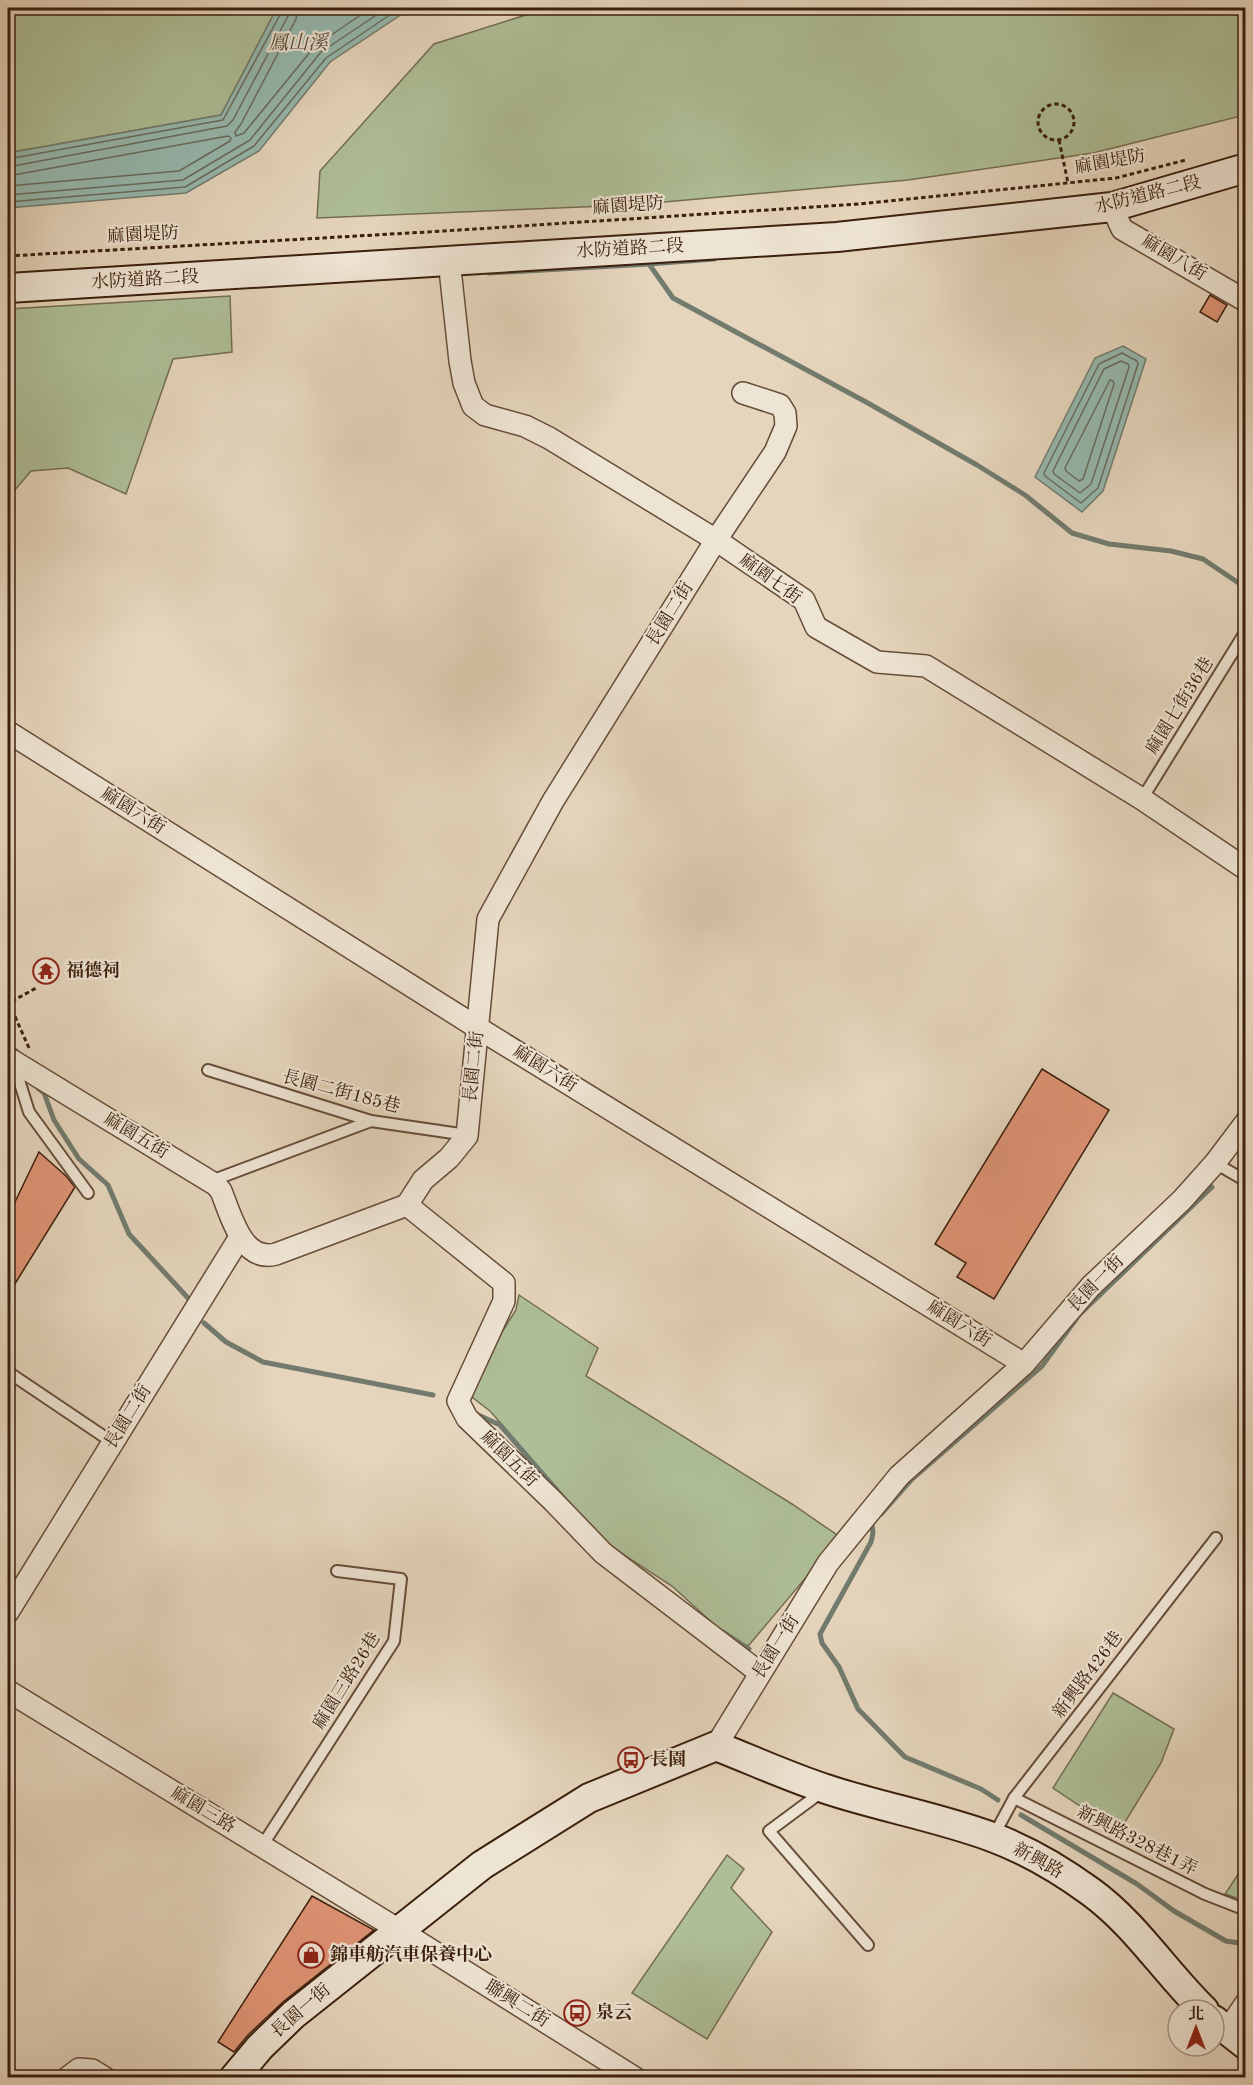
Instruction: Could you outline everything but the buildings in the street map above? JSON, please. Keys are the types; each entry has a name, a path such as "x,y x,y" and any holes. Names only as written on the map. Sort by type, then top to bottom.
{"street":[{"name":"水防道路二段","path":"8,288 450,271 837,237 1117,218 1245,168"},
{"name":"麻園八街","path":"1117,218 1245,301"},
{"name":"麻園七街","path":"450,271 460,361 464,383 473,406 485,415 525,426 549,438 716,540 804,600 816,627 877,662 926,666 1142,799 1245,869"},
{"name":"長園二街","path":"467,1136 488,919 553,801 716,540 775,452 786,426 785,413 780,405 743,393"},
{"name":"麻園六街","path":"8,732 478,1028 1024,1364"},
{"name":"麻園五街","path":"10,1059 210,1181 221,1191 240,1237"},
{"name":"長園一街","path":"234,2078 260,2047 293,2015 482,1865 589,1798 716,1746 828,1563 899,1476 1024,1364 1091,1286 1182,1200 1215,1163 1245,1122"},
{"path":"240,1237 258,1255 266,1257 407,1205 423,1180 449,1158 467,1136"},
{"name":"麻園五街","path":"407,1205 504,1283 504,1301 458,1401 467,1418 603,1553 760,1673"},
{"name":"長園二街","path":"8,1612 240,1237"},
{"name":"麻園三路","path":"8,1691 399,1930"},
{"name":"新興路","path":"716,1746 825,1789 956,1825 1029,1853 1091,1892 1127,1923 1192,1998"},
{"name":"聯興二街","path":"399,1930 635,2078"},
{"path":"1229,2032 1245,2003"},
{"path":"67,2078 79,2068 92,2070 105,2078"}],"lane":[{"name":"麻園七街36巷","path":"1142,799 1245,631"},
{"path":"10,1059 29,1112 88,1193"},
{"name":"長園二街185巷","path":"208,1070 371,1121 467,1136"},
{"path":"210,1181 371,1121"},
{"path":"1215,1163 1245,1180"},
{"path":"8,1372 112,1442"},
{"name":"新興路426巷","path":"992,1837 1014,1798 1216,1538"},
{"name":"麻園三路26巷","path":"262,1846 394,1641 401,1579 337,1571"},
{"path":"825,1789 770,1831 868,1945"},
{"name":"新興路328巷1弄","path":"1014,1798 1205,1894 1245,1910"}],"path":[{"path":"1056,104 1068,108 1074,118 1074,125 1069,135 1059,140 1053,140 1044,135 1039,125 1040,113 1050,105 1056,104"},
{"path":"1059,140 1068,183"},
{"name":"麻園堤防","path":"8,256 432,232 859,204 1116,178 1191,159"},
{"path":"38,987 9,1003 43,1080"}],"green space":[{"path":"8,8 277,8 221,115 8,153"},
{"path":"548,8 1245,8 1245,115 1093,153 908,180 631,205 317,218 320,171 434,44"},
{"path":"230,296 232,352 173,359 126,494 68,468 31,471 14,491 8,487 8,309"},
{"path":"519,1295 598,1348 586,1376 792,1504 840,1537 749,1645 740,1648 672,1586 604,1542 490,1411 464,1391 516,1310"},
{"path":"1113,1693 1174,1729 1161,1763 1119,1832 1053,1788"},
{"path":"727,1855 744,1869 731,1888 772,1932 707,2039 632,1993"},
{"path":"1245,1864 1245,1901 1225,1894"}],"water":[{"name":"鳳山溪","path":"277,8 411,8 330,62 259,151 186,193 8,208 8,153 221,115"},
{"path":"1123,346 1146,359 1103,491 1082,512 1035,477 1095,358"}],"waterway":[{"path":"489,273 714,259"},
{"path":"649,264 673,298 977,465 1025,495 1072,533 1109,544 1171,551 1203,559 1246,588"},
{"path":"8,1045 16,1051"},
{"path":"38,1088 44,1093 54,1120 79,1159 108,1185 129,1234 188,1298"},
{"path":"881,1514 912,1479 1042,1366 1079,1315 1212,1187"},
{"path":"204,1323 226,1342 263,1362 433,1395"},
{"path":"476,1414 500,1425 559,1493"},
{"path":"872,1525 871,1542 820,1634 822,1643 839,1667 858,1709 905,1757 981,1789 998,1800"},
{"path":"723,1632 749,1649"},
{"path":"1021,1815 1137,1884 1174,1911 1226,1941 1246,1944"}],"place":[{"name":"福德祠","path":"46,971"},
{"name":"長園","path":"631,1760"},
{"name":"錦車舫汽車保養中心","path":"311,1955"},
{"name":"泉云","path":"577,2013"}]}
